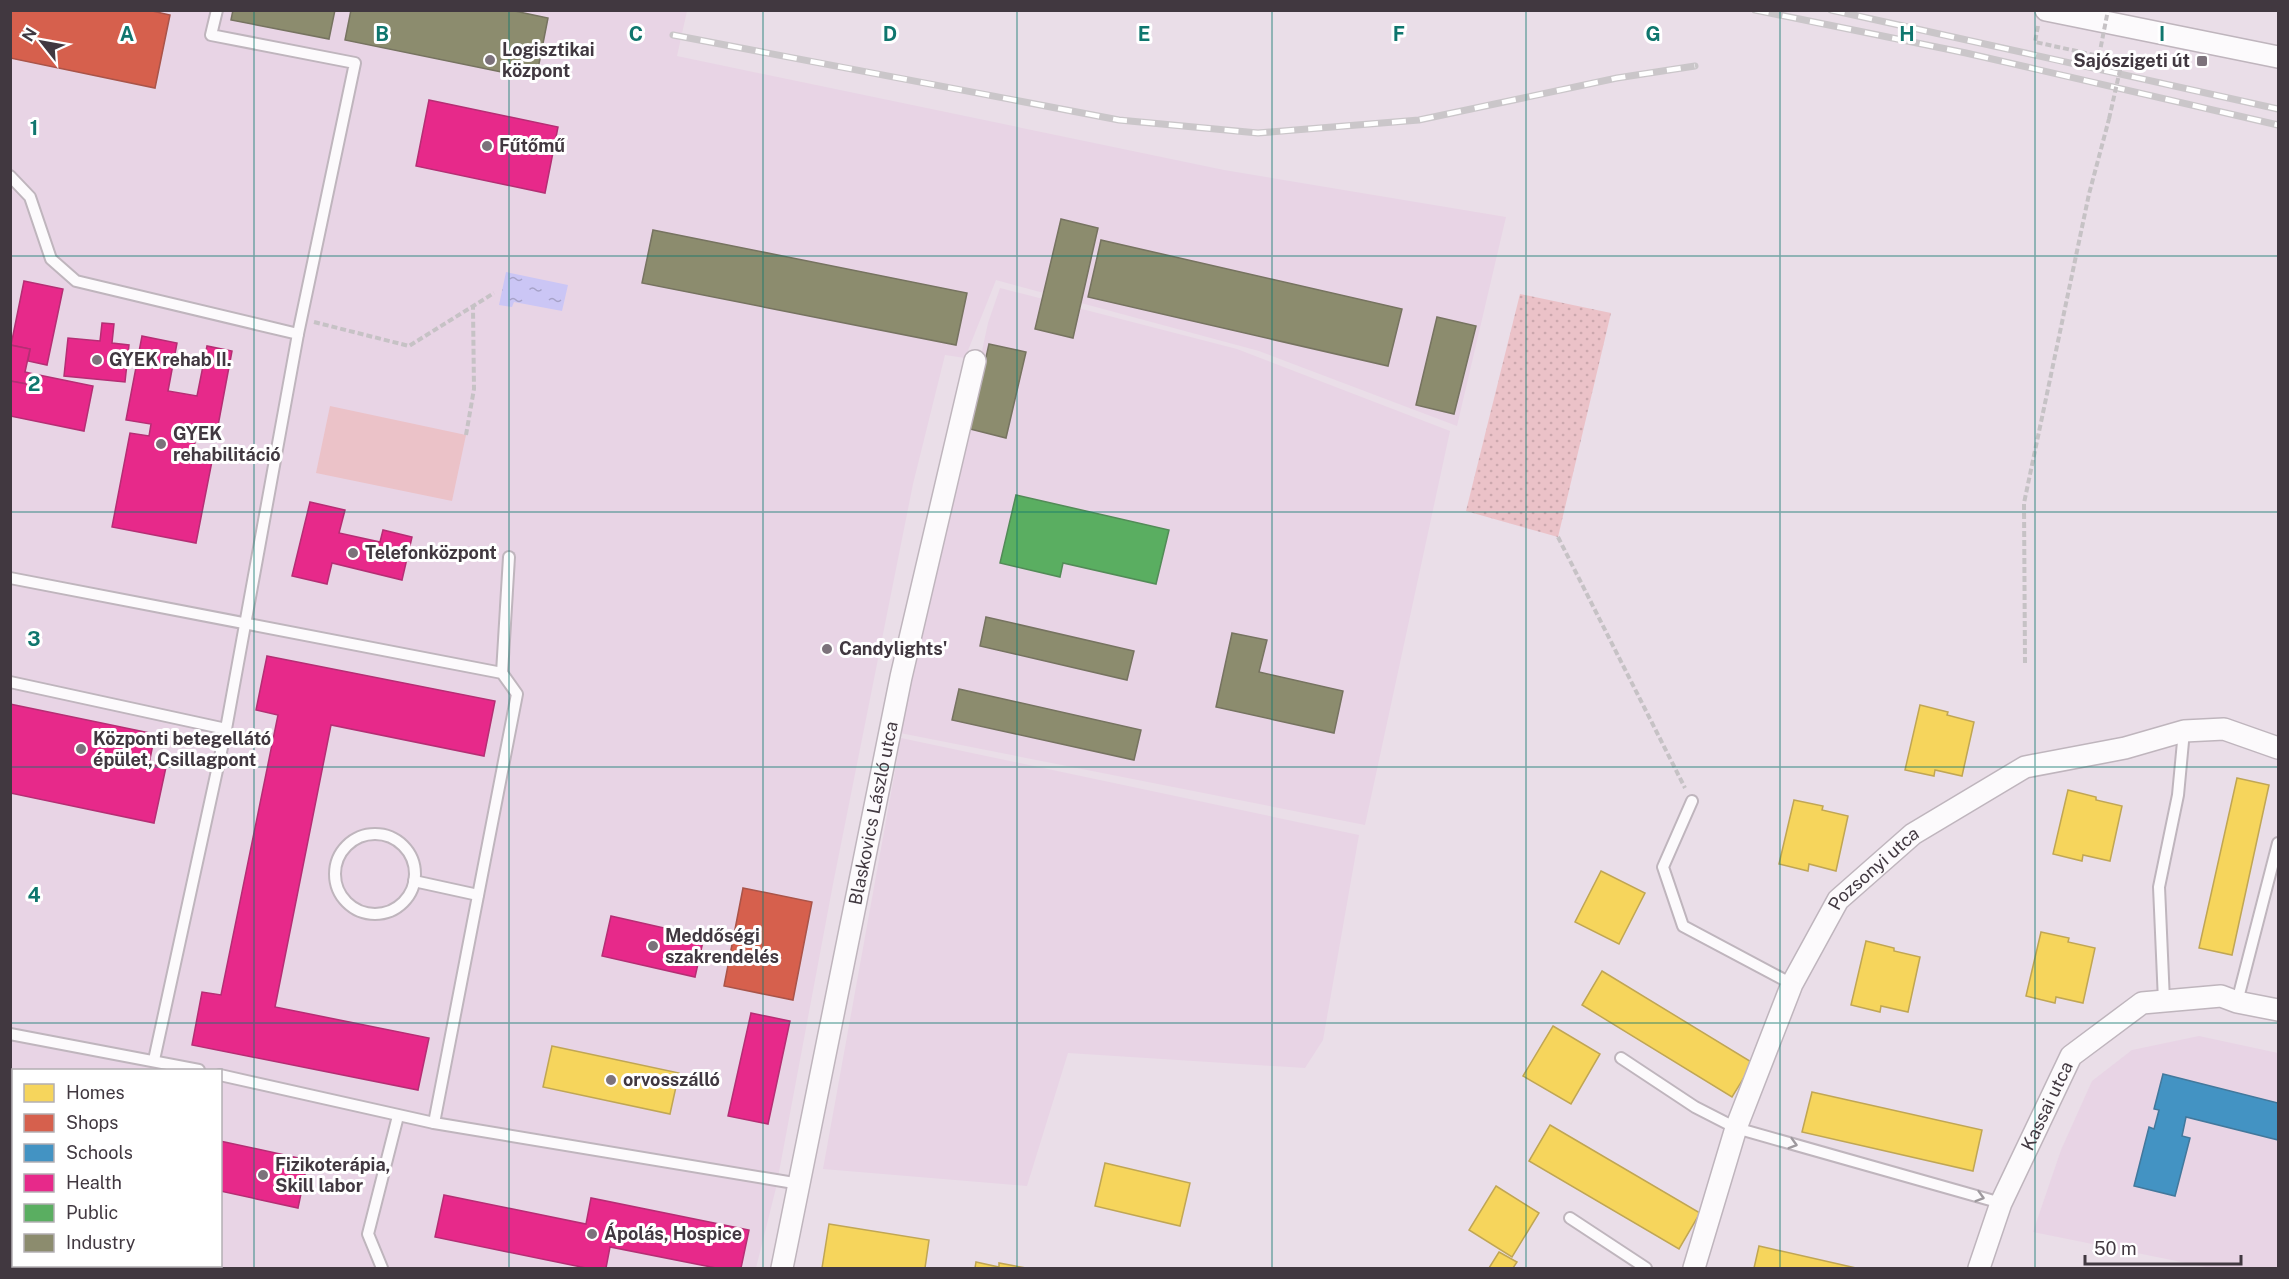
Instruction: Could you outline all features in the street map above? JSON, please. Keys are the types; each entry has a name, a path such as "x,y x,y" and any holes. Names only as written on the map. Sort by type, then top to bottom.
{"street":[{"path":"2042,19 2085,14 2278,57"},
{"name":"Blaskovics László utca","path":"782,1269 801,1184 901,676 975,361"},
{"name":"Pozsonyi utca","path":"1694,1269 1736,1128 1792,984 1838,900 1913,834 2025,767 2125,748 2184,731 2224,729 2278,748"},
{"name":"Kassai utca","path":"1979,1269 2001,1203 2071,1056 2142,1003 2221,996 2278,1010"}],"lane":[{"path":"154,1060 226,729 298,334 355,63 211,35 217,10"},
{"path":"10,176 30,197 51,259 76,281 298,334"},
{"path":"434,1123 518,694 502,673 509,557"},
{"path":"10,578 502,673"},
{"path":"10,682 226,729"},
{"path":"2164,1001 2160,887 2178,795 2184,731"},
{"path":"1692,801 1663,867 1683,926 1792,984"},
{"path":"375,834 389,836 401,843 410,854 414,867 414,881 403,903 380,914 368,914 356,910 342,897 335,880 335,867 340,854 349,843 361,836 375,834"},
{"path":"2238,1002 2278,843"},
{"path":"414,881 478,895"},
{"path":"11,1034 191,1069"},
{"path":"1621,1058 1695,1107 1736,1128 2001,1203"},
{"path":"222,1075 434,1123 801,1184"},
{"path":"382,1269 368,1234 398,1116"},
{"path":"1570,1218 1646,1269"}],"path":[{"path":"2099,56 2108,10"},
{"path":"2025,663 2024,503 2090,194 2122,61 2035,42 2042,19"},
{"path":"302,318 409,346 495,293"},
{"path":"466,435 474,389 473,307"},
{"path":"1558,537 1692,801"}],"shaded area":[{"path":"10,11 687,11 677,56 1224,170 1506,217 1457,426 1259,351 996,280 965,358 945,355 913,484 833,884 776,1188 756,1268 11,1268"},
{"path":"1000,288 1237,349 1450,431 1365,825 900,733 988,323"},
{"path":"1520,294 1611,313 1558,537 1466,511"},
{"path":"330,406 466,435 452,501 316,473"},
{"path":"901,738 1359,835 1323,1040 1305,1068 1068,1053 1027,1186 823,1169"},
{"path":"2199,1036 2278,1053 2278,1268 2211,1268 2033,1232 2061,1150 2092,1081 2132,1050"}],"water":[{"path":"506,272 568,285 562,311 514,302 512,307 499,305"}],"building: Homes":[{"path":"1920,705 1974,722 1962,776 1935,770 1934,776 1905,770"},
{"path":"2237,778 2269,785 2232,955 2199,948"},
{"path":"2068,790 2122,806 2110,861 2083,855 2082,861 2053,854"},
{"path":"1794,800 1823,806 1822,810 1848,816 1836,871 1809,864 1808,871 1779,864"},
{"path":"1601,871 1645,893 1619,944 1575,922"},
{"path":"2041,932 2069,938 2068,942 2095,948 2083,1003 2056,997 2055,1003 2026,996"},
{"path":"1866,941 1920,957 1908,1012 1881,1006 1880,1012 1851,1005"},
{"path":"1602,971 1753,1063 1732,1097 1582,1005"},
{"path":"1553,1026 1600,1054 1571,1104 1523,1076"},
{"name":"orvosszálló","path":"552,1046 679,1073 670,1114 543,1087"},
{"path":"1812,1092 1982,1130 1973,1171 1802,1132"},
{"path":"1550,1125 1700,1213 1679,1249 1529,1161"},
{"path":"1105,1163 1190,1183 1180,1226 1095,1206"},
{"path":"1496,1186 1539,1213 1512,1257 1469,1230"},
{"path":"829,1224 929,1240 925,1268 822,1268"},
{"path":"1759,1246 1856,1268 1754,1268"},
{"path":"1499,1252 1517,1262 1513,1268 1489,1268"},
{"path":"976,1262 999,1267 999,1263 1026,1268 975,1268"}],"building: Shops":[{"path":"10,10 148,10 170,15 155,88 10,58"},
{"path":"743,888 812,902 793,1000 724,986"}],"building: Schools":[{"path":"2163,1074 2278,1103 2278,1140 2186,1117 2182,1136 2190,1138 2175,1196 2134,1186 2149,1127 2154,1129 2159,1110 2154,1109"}],"building: Health":[{"name":"Fűtőmű","path":"429,100 558,127 545,193 416,166"},
{"path":"24,281 63,289 47,365 28,361 30,349 11,345"},
{"name":"GYEK rehab II.","path":"102,323 114,324 112,343 129,345 125,382 64,376 68,338 100,341"},
{"name":"GYEK rehabilitáció","path":"142,336 177,343 168,391 197,396 207,346 232,351 217,431 198,427 193,452 213,456 196,543 112,527 130,433 149,436 151,424 126,420"},
{"path":"10,345 30,349 25,372 34,374 32,385 10,381"},
{"path":"34,374 93,386 84,431 10,416 10,381 32,385"},
{"name":"Telefonközpont","path":"310,502 345,510 339,533 380,542 383,530 412,537 402,580 332,563 327,584 292,576"},
{"path":"267,656 495,701 484,756 331,725 275,1007 429,1038 418,1090 192,1045 202,992 221,995 278,715 256,710"},
{"name":"Központi betegellátó épület, Csillagpont","path":"10,704 155,734 149,764 166,767 154,823 10,793"},
{"name":"Meddőségi szakrendelés","path":"611,916 704,937 695,977 602,956"},
{"path":"751,1013 790,1021 768,1124 728,1116"},
{"name":"Fizikoterápia, Skill labor","path":"222,1141 308,1160 298,1208 222,1191"},
{"name":"Ápolás, Hospice","path":"444,1195 586,1224 591,1198 749,1230 741,1268 716,1268 610,1247 606,1268 586,1268 435,1237"}],"building: Public":[{"path":"1016,495 1169,530 1156,584 1063,563 1060,577 1000,563"}],"building: Industry":[{"path":"233,10 335,10 329,39 231,20"},
{"name":"Logisztikai központ","path":"351,10 510,10 548,18 536,79 345,40"},
{"path":"1061,219 1098,228 1073,338 1035,329"},
{"path":"653,230 967,293 956,345 642,283"},
{"path":"1101,240 1402,309 1388,366 1088,297"},
{"path":"1437,317 1476,326 1454,414 1416,405"},
{"path":"989,344 1026,352 1006,438 970,429"},
{"path":"986,617 1134,651 1127,680 980,646"},
{"path":"1232,633 1267,640 1259,672 1343,691 1334,733 1216,707"},
{"path":"959,689 1141,730 1134,760 952,720"}],"railway":[{"path":"1755,10 1966,53 2278,125"},
{"path":"1831,10 2278,109"},
{"path":"673,35 1119,120 1258,133 1419,120 1617,78 1695,66"}],"place":[{"name":"Logisztikai központ","path":"490,60"},
{"name":"Sajószigeti út","path":"2202,61"},
{"name":"Fűtőmű","path":"487,146"},
{"name":"GYEK rehab II.","path":"97,360"},
{"name":"GYEK rehabilitáció","path":"161,444"},
{"name":"Telefonközpont","path":"353,553"},
{"name":"Candylights'","path":"827,649"},
{"name":"Központi betegellátó épület, Csillagpont","path":"81,749"},
{"name":"Meddőségi szakrendelés","path":"653,946"},
{"name":"orvosszálló","path":"611,1080"},
{"name":"Fizikoterápia, Skill labor","path":"263,1175"},
{"name":"Ápolás, Hospice","path":"592,1234"}]}
